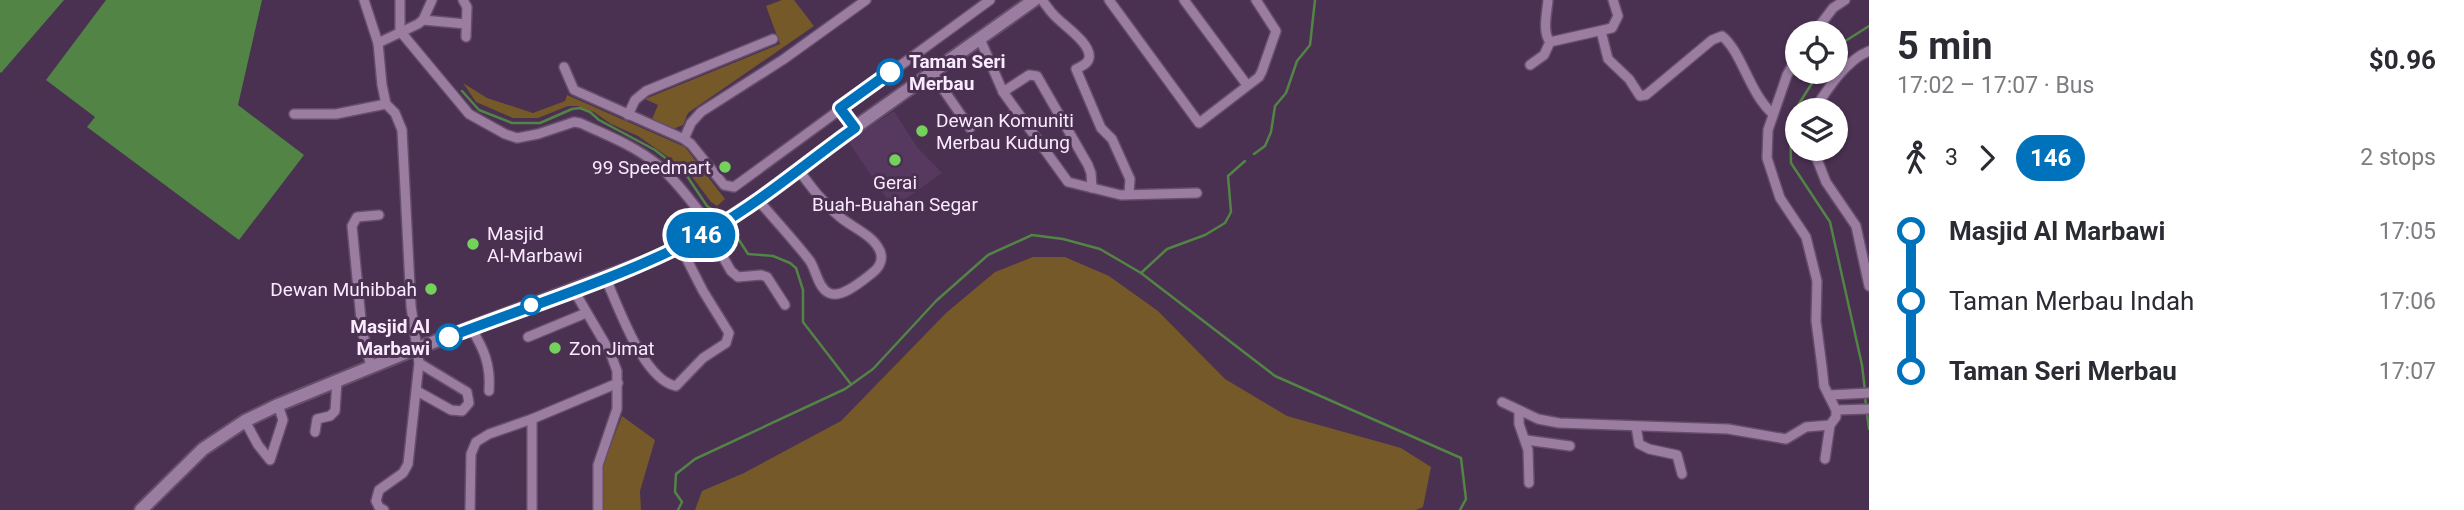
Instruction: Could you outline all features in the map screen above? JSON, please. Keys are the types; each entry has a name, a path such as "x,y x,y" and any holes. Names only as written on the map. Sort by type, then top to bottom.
{"main road":[{"path":"141,510 203,449 244,421 278,404 605,277 680,246 710,230 758,200 1034,0"}],"street":[{"path":"364,0 378,43 386,104 401,122 415,349 419,363 408,464 403,474 379,490 379,507 384,510"},
{"path":"400,0 400,31 469,114 517,138 538,135 573,122 629,146 658,165 680,187 710,230 731,271 737,277 767,277 785,305"},
{"path":"378,43 418,24 432,0"},
{"path":"463,0 467,8 466,37"},
{"path":"684,139 691,123 701,112 784,59 866,0"},
{"path":"564,67 573,90 684,139 724,185 734,187 990,0"},
{"path":"1042,0 1054,15 1068,25 1086,49 1088,61 1076,69 1101,128 1112,139 1130,179 1129,193"},
{"path":"1109,0 1199,123 1259,77 1262,71 1276,35 1276,27 1256,0"},
{"path":"1184,0 1247,85"},
{"path":"1548,0 1545,30 1550,42"},
{"path":"1550,42 1612,27 1618,16 1613,0"},
{"path":"1823,21 1833,8 1845,0"},
{"path":"423,19 466,24"},
{"path":"1601,31 1608,60 1629,79 1640,96 1646,95 1712,40 1722,36 1758,99 1773,114"},
{"path":"628,115 635,100 646,91 773,39"},
{"path":"980,39 1003,92 1065,179 1072,184 1121,195 1198,192"},
{"path":"1530,65 1545,55 1550,42"},
{"path":"1822,98 1855,59 1869,51"},
{"path":"932,74 970,128"},
{"path":"1003,92 1029,75 1036,75 1088,165 1092,188"},
{"path":"1785,81 1768,130 1767,158 1780,198 1802,230 1817,281 1816,321 1824,386 1836,410 1836,417 1830,425 1825,459"},
{"path":"294,114 336,114 386,104"},
{"path":"840,108 855,128"},
{"path":"1817,161 1826,183 1856,226 1869,286"},
{"path":"758,200 810,262 828,293 844,292 868,276 880,263 880,250 872,240 820,199 799,169"},
{"path":"371,367 362,330 352,226 357,217 379,215"},
{"path":"605,277 630,333 650,369 669,385 676,386 703,358 726,343 729,333 703,292 680,246"},
{"path":"573,289 610,352 617,370 616,416 598,465 598,510"},
{"path":"527,337 586,313"},
{"path":"471,328 488,358 491,374 489,390"},
{"path":"417,390 451,410 462,411 468,403 467,392 419,363"},
{"path":"315,432 317,419 330,416 335,411 337,381"},
{"path":"470,510 471,454 476,442 489,434 618,383"},
{"path":"1829,395 1869,393"},
{"path":"1502,402 1538,419 1559,423 1728,429 1786,439 1806,427 1830,425"},
{"path":"244,421 270,460 284,420 278,404"},
{"path":"1836,410 1869,410"},
{"path":"1519,411 1519,424 1526,440 1529,483"},
{"path":"532,419 532,510"},
{"path":"1636,426 1639,444 1677,456 1682,474"},
{"path":"1526,440 1570,446"}],"shaded area":[{"path":"0,0 64,0 1,73 0,72"},
{"path":"106,0 262,0 238,105 304,155 239,240 87,127 95,117 46,80"},
{"path":"782,0 794,0 814,26 688,113 683,125 673,129 652,119 658,105 645,99 780,44 766,6"},
{"path":"463,83 487,98 533,113 565,101 567,95 685,147 725,199 717,206 687,170 638,136 611,124 594,112 578,106 568,106 538,118 513,118 476,102"},
{"name":"Gerai Buah-Buahan Segar","path":"894,111 917,147 942,173 893,208 848,141"},
{"path":"1033,257 1065,257 1109,276 1158,311 1225,379 1287,416 1401,448 1431,467 1423,507 1416,510 695,510 702,491 744,473 841,421 946,313 995,272"},
{"path":"622,416 655,440 640,491 641,510 603,510 603,465"}],"waterway":[{"path":"1254,154 1265,146 1271,132 1275,106 1286,93 1297,61 1310,45 1315,0"},
{"path":"1848,39 1869,26"},
{"path":"1811,84 1790,118 1791,163 1830,222 1862,365 1865,391"},
{"path":"462,91 479,110 512,123 540,123 572,109 580,108 590,112 599,120 655,150 685,173 707,206 724,217"},
{"path":"1141,273 1167,249 1205,235 1225,223 1231,212 1228,176 1245,161"},
{"path":"730,226 748,254 773,256 796,268 803,290 803,322 850,383"},
{"path":"678,510 682,502 675,492 676,474 695,459 845,389 873,369 936,301 988,255 1032,235 1063,239 1100,249 1141,273 1275,376 1461,458 1466,499 1460,510"},
{"path":"1865,397 1869,429"}],"bus line":[{"name":"146","path":"449,337 656,258 713,229 758,200 855,128 840,108 890,72"}],"place":[{"name":"Taman Seri Merbau","path":"890,72"},
{"name":"Dewan Komuniti Merbau Kudung","path":"922,131"},
{"name":"Gerai Buah-Buahan Segar","path":"895,160"},
{"name":"99 Speedmart","path":"725,167"},
{"name":"Masjid Al-Marbawi","path":"473,244"},
{"name":"Dewan Muhibbah","path":"431,289"},
{"name":"Masjid Al Marbawi","path":"449,337"},
{"name":"Zon Jimat","path":"555,348"}]}
